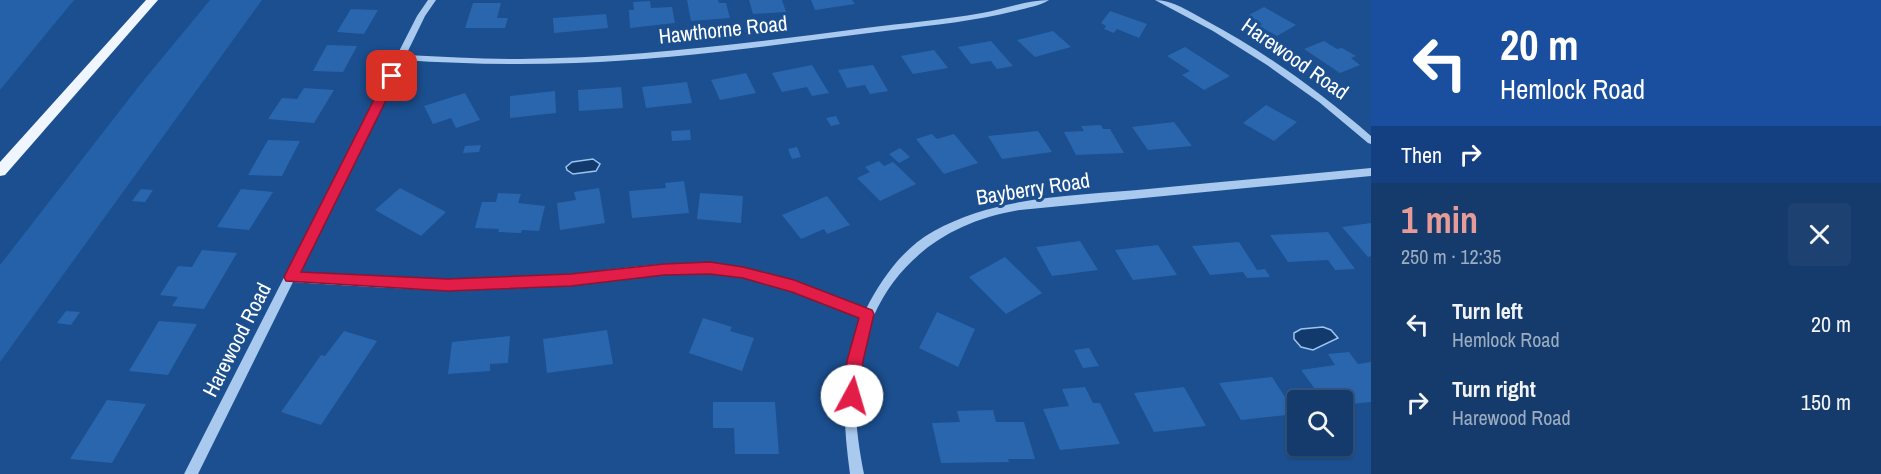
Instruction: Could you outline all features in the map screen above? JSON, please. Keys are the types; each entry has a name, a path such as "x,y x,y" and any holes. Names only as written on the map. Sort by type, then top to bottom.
{"main road":[{"path":"0,171 152,0"},
{"path":"112,45 164,0"}],"street":[{"name":"Harewood Road","path":"191,474 421,16 432,0"},
{"name":"Hawthorne Road","path":"402,57 528,63 623,59 777,42 969,16 1045,0"},
{"name":"Harewood Road","path":"1159,0 1229,36 1289,74 1371,141"},
{"name":"Bayberry Road","path":"857,474 850,413 855,361 867,314 892,274 922,244 945,230 991,212 1049,202 1371,172"},
{"path":"291,277 448,285 508,284 710,268 743,272 794,286 867,314"}],"shaded area":[{"path":"0,0 74,0 0,90"},
{"path":"210,0 262,0 0,362 0,265 139,86"},
{"path":"593,159 600,164 596,171 573,174 567,170 566,167 572,162"},
{"path":"1323,327 1331,330 1338,338 1313,350 1301,347 1294,339 1294,333 1301,329"}],"building":[{"path":"687,0 718,0 719,3 726,3 730,18 691,21"},
{"path":"749,0 782,0 786,12 753,14"},
{"path":"811,0 852,0 855,4 815,10"},
{"path":"650,1 651,8 672,7 675,23 630,28 629,10 634,10 633,2"},
{"path":"473,3 501,3 497,18 508,18 505,28 465,28"},
{"path":"1264,7 1296,25 1277,36 1247,16"},
{"path":"351,9 378,10 364,34 337,32"},
{"path":"1110,11 1147,24 1139,38 1117,29 1114,33 1104,29 1106,26 1101,23"},
{"path":"606,14 608,28 554,33 553,18"},
{"path":"1053,31 1071,47 1035,57 1017,40"},
{"path":"991,41 1013,66 997,69 991,61 971,64 958,47"},
{"path":"1324,41 1356,56 1351,58 1360,65 1340,73 1304,49"},
{"path":"327,45 357,46 343,72 313,71"},
{"path":"1185,47 1230,76 1204,90 1182,75 1190,71 1167,56"},
{"path":"934,50 948,68 913,74 901,56"},
{"path":"812,65 829,93 812,96 807,87 782,92 772,73"},
{"path":"873,65 888,91 870,94 865,85 847,88 838,70"},
{"path":"746,73 756,93 720,100 711,80"},
{"path":"687,82 692,103 646,108 642,87"},
{"path":"621,87 623,108 579,111 578,90"},
{"path":"304,88 334,90 314,123 268,119 282,98 297,99"},
{"path":"555,91 556,113 510,118 510,96"},
{"path":"465,93 480,120 456,128 451,118 433,124 424,106"},
{"path":"1266,105 1297,122 1274,141 1243,123"},
{"path":"836,116 840,124 831,126 826,118"},
{"path":"1174,122 1192,146 1148,150 1132,127"},
{"path":"1101,125 1103,129 1110,129 1124,153 1076,155 1064,132 1084,131 1081,126"},
{"path":"690,130 691,140 672,141 671,131"},
{"path":"1038,131 1052,152 1002,159 988,136"},
{"path":"932,134 937,139 954,134 978,163 944,174 916,139"},
{"path":"268,140 300,141 282,176 248,175"},
{"path":"481,145 479,152 463,153 465,146"},
{"path":"797,147 801,157 792,159 788,149"},
{"path":"900,148 910,157 899,163 889,154"},
{"path":"879,161 884,166 893,162 916,184 880,201 857,178 870,172 865,167"},
{"path":"684,181 689,213 632,218 629,191 666,188 665,183"},
{"path":"400,188 446,212 421,236 375,210"},
{"path":"599,188 605,223 560,230 557,203 576,200 574,192"},
{"path":"141,189 153,190 145,202 132,201"},
{"path":"241,189 273,192 249,230 217,227"},
{"path":"498,193 521,194 518,203 545,206 539,231 498,232 499,229 475,228 482,202 496,202"},
{"path":"700,193 743,196 741,223 697,219"},
{"path":"827,196 850,225 827,234 824,229 801,239 782,215"},
{"path":"1371,223 1371,256 1368,257 1342,227"},
{"path":"1328,232 1355,269 1335,270 1328,260 1288,262 1270,235"},
{"path":"1080,241 1098,270 1052,276 1036,247"},
{"path":"1239,242 1257,270 1265,269 1270,277 1247,278 1243,272 1210,275 1192,246"},
{"path":"1158,245 1177,275 1133,280 1115,250"},
{"path":"202,250 237,253 204,309 172,306 178,297 160,295 178,266 192,267"},
{"path":"1005,257 1042,293 1006,314 969,277"},
{"path":"66,311 80,312 71,325 57,323"},
{"path":"937,312 975,329 958,367 919,348"},
{"path":"703,318 732,327 730,331 754,338 742,371 689,353"},
{"path":"159,321 197,324 168,375 129,371"},
{"path":"607,330 613,364 547,373 543,339"},
{"path":"344,331 377,341 321,425 281,412 321,355 325,356"},
{"path":"510,336 508,363 490,364 490,371 448,374 452,342"},
{"path":"1089,348 1099,366 1083,368 1074,350"},
{"path":"1349,352 1358,364 1371,362 1371,402 1353,404 1353,390 1316,390 1301,370 1335,365 1328,354"},
{"path":"1272,377 1287,400 1287,415 1241,420 1219,383"},
{"path":"1085,387 1093,403 1100,403 1120,444 1060,450 1043,409 1069,406 1062,389"},
{"path":"1184,387 1206,426 1154,432 1134,393"},
{"path":"107,400 146,404 112,463 70,459"},
{"path":"713,402 775,402 779,454 735,454 734,428 713,428"},
{"path":"993,410 996,422 1024,422 1035,459 1008,459 1009,462 941,463 932,423 960,422 957,411"}],"route":[{"path":"392,76 291,277 448,285 520,284 664,270 710,268 743,272 794,286 867,314 855,361 852,396"}]}
